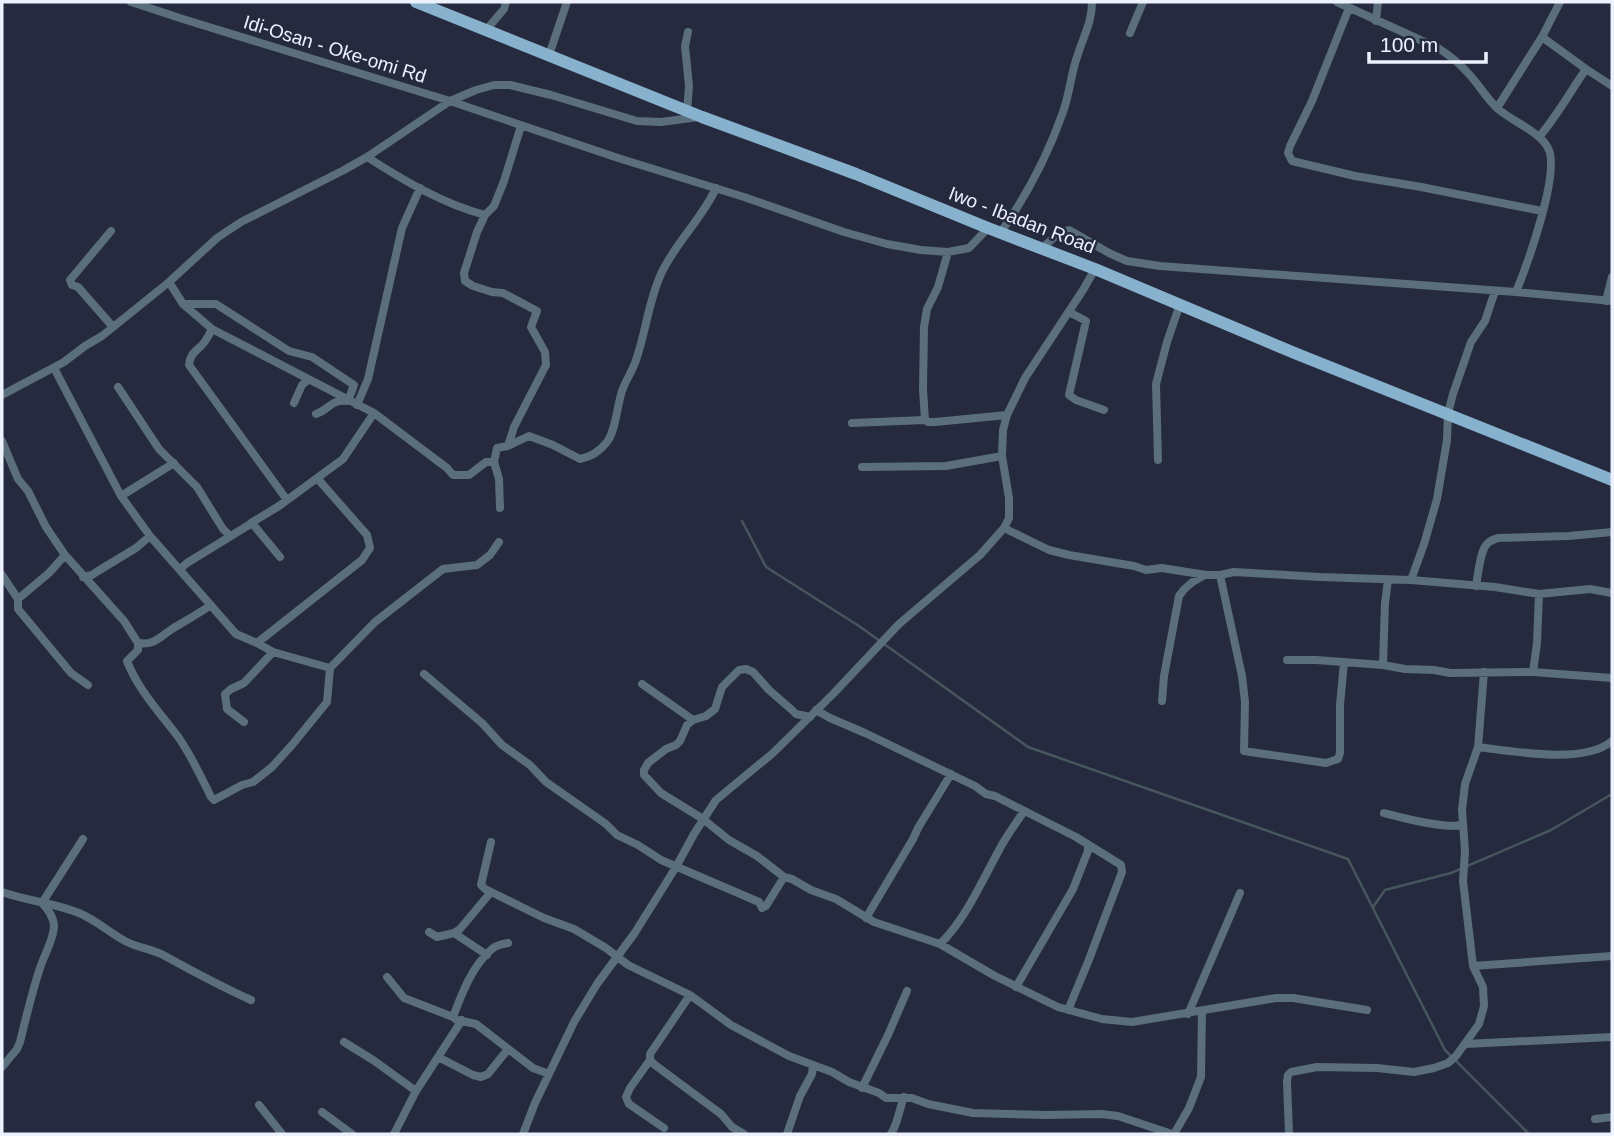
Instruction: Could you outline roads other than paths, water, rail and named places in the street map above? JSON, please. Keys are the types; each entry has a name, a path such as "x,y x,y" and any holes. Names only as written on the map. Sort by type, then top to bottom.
{"main road":[{"name":"Iwo - Ibadan Road","path":"416,2 702,117 856,174 1094,269 1297,354 1612,480"}],"street":[{"name":"Idi-Osan - Oke-omi Rd","path":"131,2 450,101 844,232 887,244 948,252"},
{"path":"487,30 504,9 506,2"},
{"path":"549,55 567,2"},
{"path":"925,420 924,327 948,252 969,248 994,230 1022,202 1049,149 1065,109 1077,55 1091,20 1092,2"},
{"path":"1130,33 1143,2"},
{"path":"1337,2 1449,55 1468,72 1497,108 1539,137 1550,150 1551,175 1517,292"},
{"path":"1376,20 1378,2"},
{"path":"1497,108 1542,37 1560,2"},
{"path":"1349,8 1312,101 1290,146 1290,158 1297,163 1355,176 1542,211"},
{"path":"687,111 689,86 684,46 688,32"},
{"path":"1542,37 1612,86"},
{"path":"1539,137 1553,121 1586,69"},
{"path":"2,395 54,368 113,327 169,282 217,238 241,222 366,157 450,101 476,90 494,85 510,85 638,121 662,122 702,117"},
{"path":"508,446 514,427 546,365 545,352 531,327 537,311 503,293 473,286 466,281 464,273 477,232 485,215 494,206 504,181 521,126"},
{"path":"366,157 420,188 467,210 485,215"},
{"path":"357,405 368,379 402,228 420,188"},
{"path":"500,508 499,479 494,462 497,448 529,436 580,459 597,452 605,445 611,436 622,390 638,355 662,272 709,204 716,188"},
{"path":"1041,249 1058,234 1069,230 1128,261 1160,266 1609,301 1612,277"},
{"path":"111,231 70,280 113,327"},
{"path":"523,1134 574,1022 634,934 716,800 773,753 900,624 980,555 1004,528 1009,518 1009,498 1002,456 1003,430 1007,415 1025,378 1094,269"},
{"path":"169,282 183,304 212,330 374,413 453,475 469,475 486,462 494,462"},
{"path":"1412,580 1437,499 1446,448 1448,414 1471,342 1485,321 1495,291"},
{"path":"183,304 216,304 289,351 312,358 354,385 348,401"},
{"path":"1158,460 1156,384 1180,304"},
{"path":"1069,312 1086,321 1069,395 1104,411"},
{"path":"212,330 190,356 189,365 286,500"},
{"path":"54,368 121,496 150,536 236,634 273,652 330,668"},
{"path":"295,403 302,385 308,380"},
{"path":"118,387 159,449 197,487 230,536"},
{"path":"316,414 323,412 333,402 348,401"},
{"path":"180,569 286,500 343,459 374,413"},
{"path":"852,424 925,420 935,422 1007,415"},
{"path":"2,441 18,479 28,491 46,527 65,555 124,621 138,643 138,650 127,661 131,671 181,741 214,800 253,782 272,767 292,745 327,702 330,668 375,622 443,569 477,565 491,555 499,542"},
{"path":"862,467 946,466 1002,456"},
{"path":"121,496 174,463"},
{"path":"257,643 362,560 370,548 367,535 317,478"},
{"path":"251,523 280,557"},
{"path":"1004,528 1040,546 1069,555 1146,570 1162,568 1206,575 1234,572 1412,580 1504,588 1539,594 1590,589 1612,593"},
{"path":"1476,586 1482,553 1491,540 1612,532"},
{"path":"83,576 98,572 150,536"},
{"path":"18,599 49,573 65,555"},
{"path":"2,575 18,599 18,609 22,615 71,673 88,685"},
{"path":"1162,701 1179,596 1192,582 1206,575"},
{"path":"1220,575 1242,677 1245,702 1244,751 1326,763 1338,758 1344,662"},
{"path":"1383,665 1384,603 1388,580"},
{"path":"1533,673 1539,594"},
{"path":"138,643 146,645 158,640 211,605"},
{"path":"244,722 227,709 225,694 244,683 273,652"},
{"path":"1287,660 1383,665 1450,673 1533,673 1612,678"},
{"path":"1068,1010 1122,872 1121,865 1098,849 865,733 813,713 796,714 753,672 743,668 722,687 715,709 706,716 693,720 687,725 676,745 648,763 644,775 662,793 784,877 793,878 811,890 836,899 874,922 940,944 1016,987 1068,1010 1102,1019 1132,1022 1250,1001 1293,998 1367,1010"},
{"path":"1289,1134 1287,1081 1290,1072 1317,1067 1414,1072 1434,1068 1448,1063 1456,1056 1479,1024 1484,1006 1483,987 1473,966 1462,881 1465,851 1463,799 1465,784 1478,747 1485,672"},
{"path":"424,674 482,723 502,745 530,765 545,782 606,824 617,835 661,860 759,902 762,908 766,906 784,877"},
{"path":"642,684 693,720"},
{"path":"1478,747 1538,754 1576,754 1606,746 1612,741"},
{"path":"866,918 951,774"},
{"path":"940,944 972,900 1005,839 1024,811"},
{"path":"1384,813 1455,827 1463,825"},
{"path":"42,903 83,839"},
{"path":"491,842 481,885 491,892 544,918 574,929 628,965 690,995 731,1025 789,1056 832,1072 886,1098 904,1097 973,1113 1118,1116 1173,1134 1189,1108 1201,1077 1202,1011"},
{"path":"1016,987 1073,889 1087,845"},
{"path":"2,892 82,914 138,947 163,955 251,1000"},
{"path":"429,932 437,937 454,933 491,892"},
{"path":"1188,1014 1240,893"},
{"path":"2,1067 20,1042 31,997 54,926 50,913 42,903"},
{"path":"454,933 487,956"},
{"path":"453,1017 466,984 494,947 508,943"},
{"path":"1473,966 1612,956"},
{"path":"387,977 404,998 457,1020 476,1024 533,1068 549,1074"},
{"path":"862,1088 906,991"},
{"path":"664,1128 629,1104 626,1097 650,1060 650,1054 690,995"},
{"path":"394,1134 416,1091 462,1020"},
{"path":"1465,1044 1612,1037"},
{"path":"344,1042 416,1091"},
{"path":"438,1057 481,1077 488,1074 508,1049"},
{"path":"650,1060 744,1134"},
{"path":"787,1134 800,1096 812,1074 813,1065"},
{"path":"891,1134 904,1097"},
{"path":"259,1105 282,1134"},
{"path":"322,1112 352,1134"},
{"path":"1595,1119 1612,1117"}],"waterway":[{"path":"742,521 766,567 859,626 1028,747 1348,859 1445,1050 1529,1134"},
{"path":"1373,907 1385,890 1451,873 1551,830 1612,794"}]}
